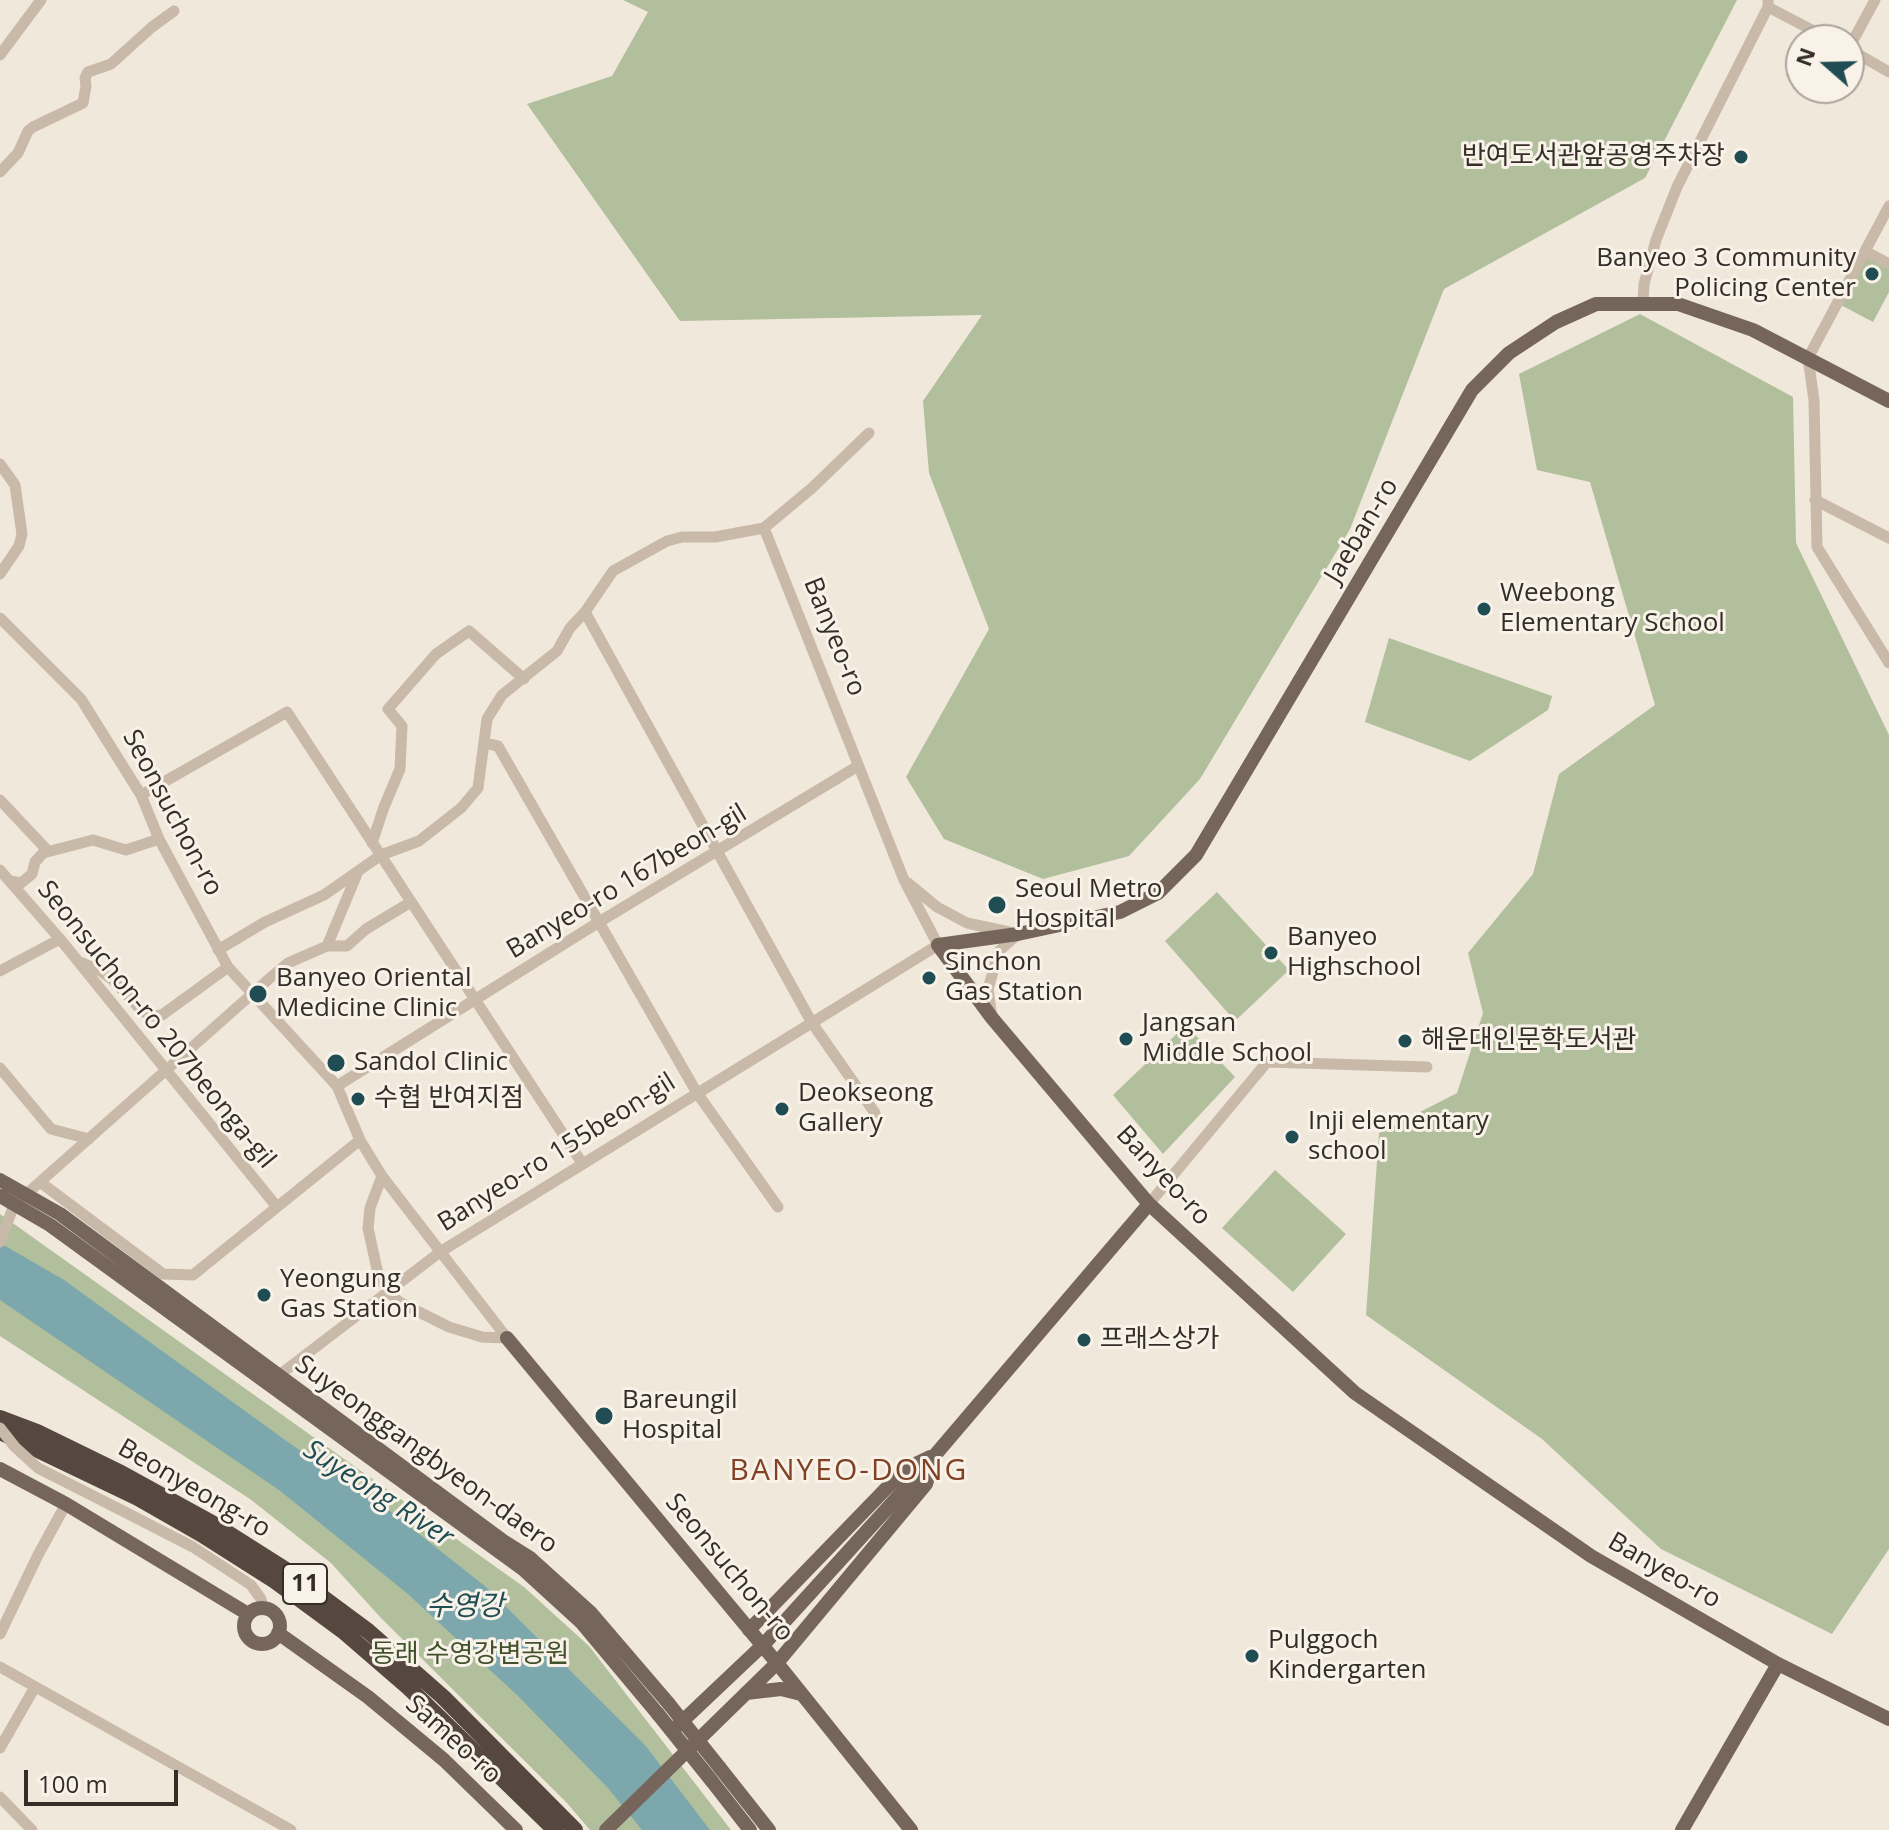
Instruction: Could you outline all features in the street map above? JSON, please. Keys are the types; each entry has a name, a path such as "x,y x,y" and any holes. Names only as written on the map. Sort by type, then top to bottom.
{"highway":[{"name":"Beonyeong-ro","path":"0,1418 37,1432 121,1473 212,1523 283,1568 368,1631 443,1697 562,1826"},
{"name":"Beonyeong-ro","path":"0,1430 138,1498 275,1581 343,1631 562,1826"}],"main road":[{"name":"Jaeban-ro","path":"938,945 1018,934 1120,912 1158,893 1196,855 1472,390 1509,353 1556,322 1596,304 1678,304 1753,330 1889,401"},
{"name":"Banyeo-ro","path":"938,945 992,1018 1149,1204 1355,1393 1591,1556 1778,1664 1889,1719"},
{"name":"Suyeonggangbyeon-daero","path":"0,1180 60,1214 530,1558 591,1613 715,1774 769,1830"},
{"name":"Suyeonggangbyeon-daero","path":"0,1196 50,1225 523,1569 581,1622 664,1709"},
{"path":"677,1726 765,1643 924,1468 1149,1204"},
{"name":"Seonsuchon-ro","path":"507,1338 777,1663 911,1830"},
{"path":"749,1630 905,1469 935,1455"},
{"path":"611,1826 777,1663 926,1484 935,1455"},
{"path":"0,1469 66,1504 248,1614"},
{"path":"263,1608 277,1616 278,1633 270,1642 252,1641 245,1631 248,1614 263,1608"},
{"name":"Sameo-ro","path":"278,1633 368,1697 423,1742 516,1830"},
{"path":"1682,1830 1778,1664"},
{"path":"746,1693 781,1689 801,1694"},
{"name":"Suyeonggangbyeon-daero","path":"715,1774 750,1830"}],"street":[{"path":"0,55 41,0"},
{"path":"1864,24 1878,0 1889,5"},
{"path":"1643,303 1644,284 1656,240 1677,187 1768,3 1804,24"},
{"path":"0,172 18,153 33,127 83,103 88,72 111,64 174,11"},
{"path":"1865,58 1889,72"},
{"path":"1889,206 1808,358 1814,400 1817,547 1889,663"},
{"path":"1865,251 1889,264"},
{"path":"218,950 265,922 324,895 381,855 419,841 461,808 478,788 487,719 502,695 557,651 570,628 613,571 667,541 682,537 715,537 764,528 812,488 869,433"},
{"path":"0,464 15,485 22,534 19,546 0,574"},
{"path":"1815,500 1889,538"},
{"name":"Banyeo-ro","path":"764,528 904,880 938,945"},
{"path":"585,612 812,1023 875,1113"},
{"name":"Seonsuchon-ro","path":"0,618 81,699 141,795 159,839 228,967 337,1086 360,1140 382,1176 507,1338"},
{"path":"372,843 400,769 402,726 388,709 436,654 469,631 524,679"},
{"path":"141,795 287,712 582,1163"},
{"path":"484,743 498,746 697,1093"},
{"name":"Banyeo-ro 167beon-gil","path":"337,1086 599,922 858,766"},
{"path":"0,800 48,851"},
{"path":"10,881 21,883 32,874 35,862 48,851 93,840 126,850 159,839"},
{"name":"Seonsuchon-ro 207beonga-gil","path":"0,870 79,962 277,1207"},
{"path":"327,946 357,874"},
{"path":"904,880 937,907 967,923 1018,934"},
{"path":"0,1242 14,1205 288,963 327,946 347,946 366,929 411,902"},
{"path":"992,1018 988,989 999,951 1018,934"},
{"path":"0,971 60,939"},
{"name":"Banyeo-ro 155beon-gil","path":"278,1376 440,1252 938,945"},
{"path":"79,962 113,980 142,1011 151,1016 162,1015 228,967"},
{"path":"1149,1204 1267,1062 1427,1067"},
{"path":"0,1068 51,1129 89,1139"},
{"name":"Banyeo-ro 155beon-gil","path":"697,1093 778,1207"},
{"path":"40,1182 163,1274 193,1275 360,1140"},
{"path":"382,1176 370,1208 368,1228 378,1274 387,1290 399,1302 449,1327 482,1337 507,1338"},
{"path":"0,1430 38,1468 193,1547 251,1585 263,1608"},
{"path":"0,1634 66,1504"},
{"path":"0,1667 291,1830"},
{"path":"0,1748 35,1687"},
{"path":"0,1797 32,1830"}],"green space":[{"path":"623,0 1737,0 1645,178 1444,289 1350,529 1200,779 1129,856 1043,879 944,839 906,777 989,629 929,473 923,401 982,315 680,321 527,104 612,76 648,12"},
{"path":"1865,251 1889,264 1889,292 1873,322 1837,303"},
{"path":"1640,314 1793,397 1796,543 1889,735 1889,1549 1832,1634 1661,1549 1542,1439 1366,1315 1379,1133 1457,1093 1483,1013 1468,953 1533,874 1559,774 1655,705 1590,482 1537,470 1519,374"},
{"path":"1389,638 1552,696 1548,710 1470,761 1365,722"},
{"path":"1217,892 1289,970 1235,1021 1165,941"},
{"path":"1186,1025 1235,1077 1163,1154 1113,1095"},
{"path":"1275,1170 1346,1234 1293,1292 1222,1228"},
{"name":"동래 수영강변공원","path":"0,1214 524,1587 589,1646 731,1830 590,1830 567,1803 381,1618 331,1563 250,1499 0,1336"}],"water":[{"name":"수영강","path":"0,1243 64,1280 292,1445 386,1508 486,1587 645,1745 710,1830 642,1830 608,1788 518,1696 408,1594 279,1490 0,1300"}],"place":[{"name":"반여도서관앞공영주차장","path":"1741,157"},
{"name":"Banyeo 3 Community Policing Center","path":"1872,274"},
{"name":"Weebong Elementary School","path":"1484,609"},
{"name":"Seoul Metro Hospital","path":"997,905"},
{"name":"Banyeo Highschool","path":"1271,953"},
{"name":"Sinchon Gas Station","path":"929,978"},
{"name":"Banyeo Oriental Medicine Clinic","path":"258,994"},
{"name":"Jangsan Middle School","path":"1126,1039"},
{"name":"해운대인문학도서관","path":"1405,1041"},
{"name":"Sandol Clinic","path":"336,1063"},
{"name":"수협 반여지점","path":"358,1099"},
{"name":"Deokseong Gallery","path":"782,1109"},
{"name":"Inji elementary school","path":"1292,1137"},
{"name":"Yeongung Gas Station","path":"264,1295"},
{"name":"프래스상가","path":"1084,1340"},
{"name":"Bareungil Hospital","path":"604,1416"},
{"name":"Pulggoch Kindergarten","path":"1252,1656"}],"district":[{"name":"BANYEO-DONG","path":"849,1471"}],"water label":[{"name":"Suyeong River","path":"378,1494"}]}
